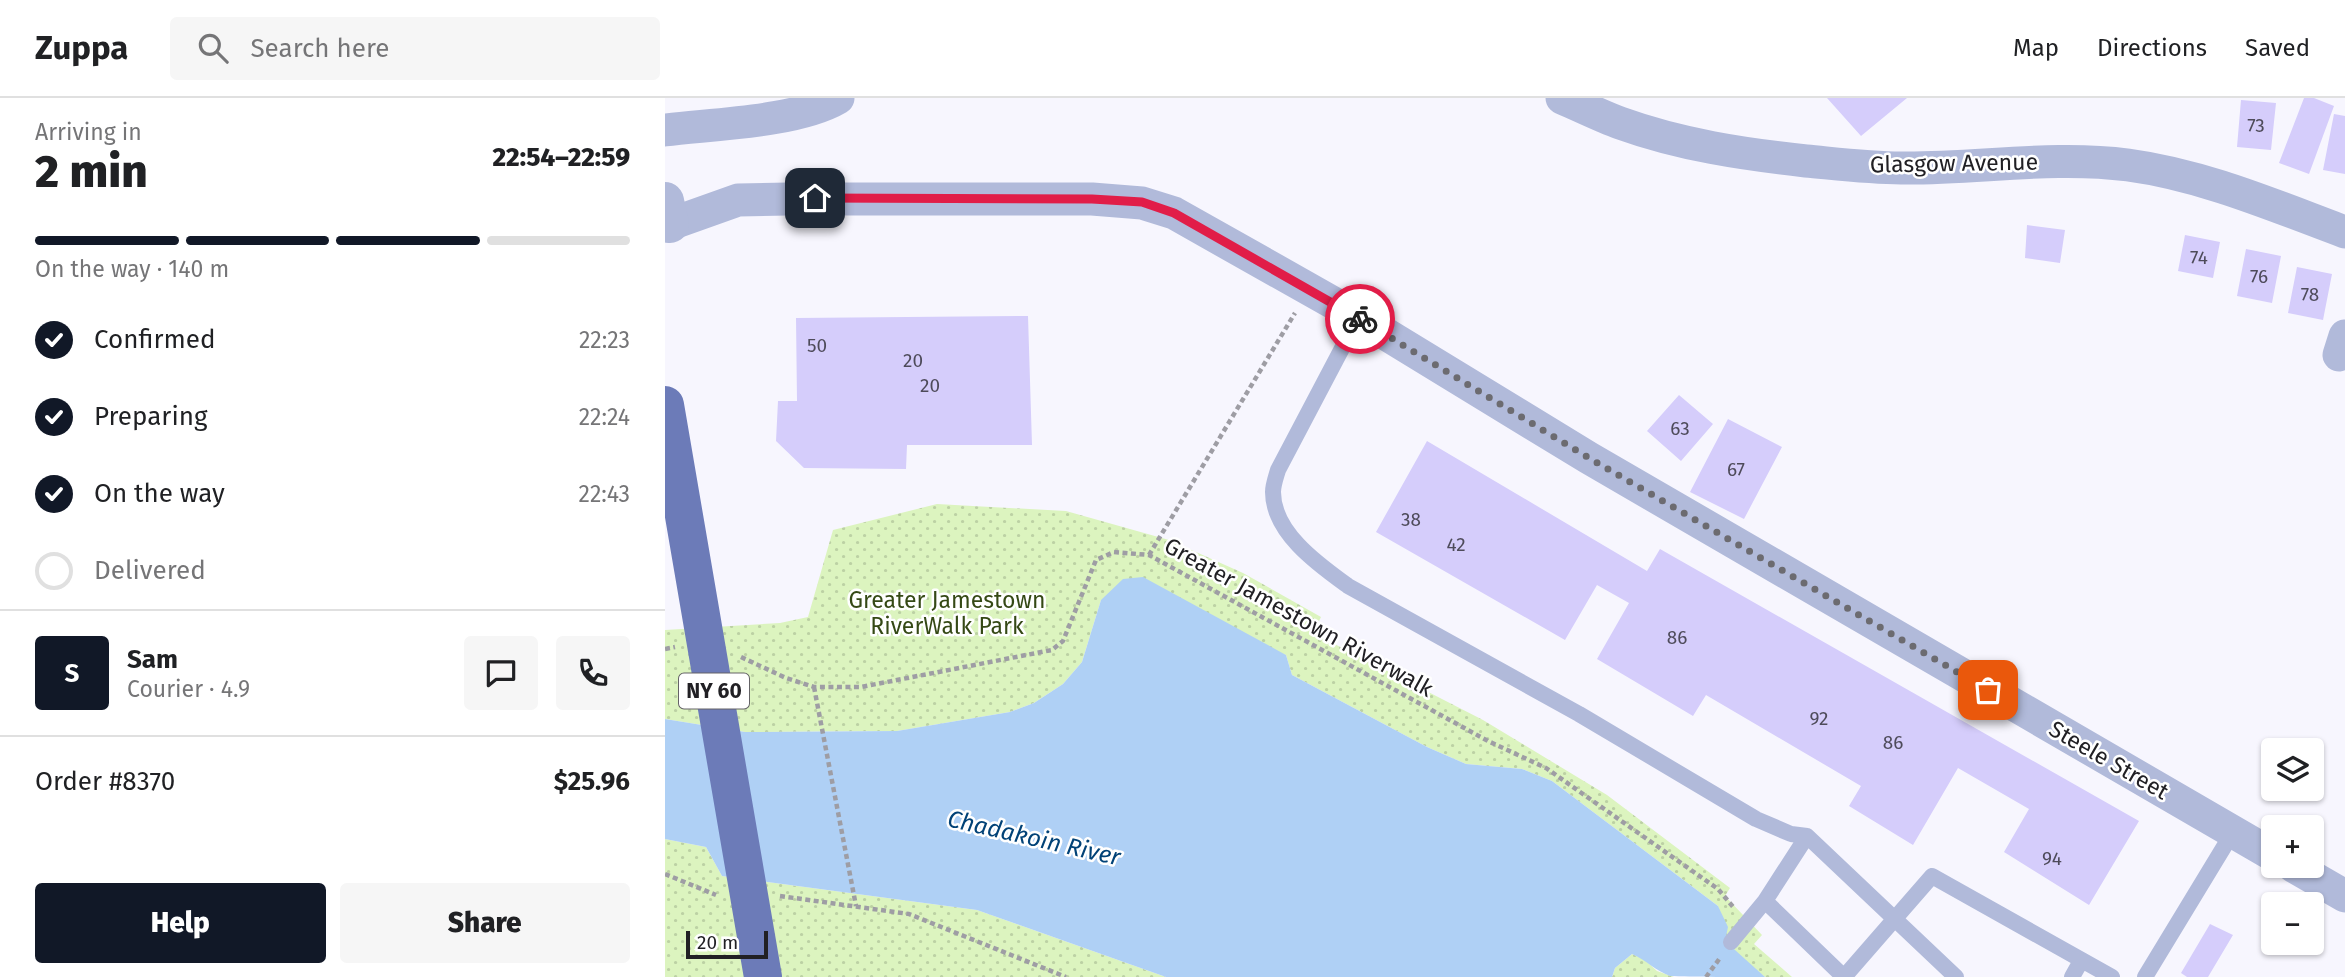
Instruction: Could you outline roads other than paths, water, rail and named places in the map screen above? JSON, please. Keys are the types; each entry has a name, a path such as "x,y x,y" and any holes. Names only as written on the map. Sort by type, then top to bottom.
{"highway":[{"name":"NY 60","path":"665,405 763,977"}],"street":[{"path":"665,130 783,116 807,111 838,98"},
{"name":"Glasgow Avenue","path":"1562,98 1620,123 1670,138 1716,150 1774,157 1900,168 2038,161 2128,165 2212,185 2345,232"},
{"name":"Steele Street","path":"672,218 738,200 1092,199 1142,202 1174,213 1309,289 1589,458 2261,848"},
{"path":"2314,878 2345,896"}],"lane":[{"path":"1358,318 1278,470 1273,493 1286,530 1322,567 1348,586 1579,714 1756,819 1791,834 1807,836 1956,977"},
{"path":"2145,977 2233,832"},
{"path":"1731,942 1765,901 1807,836"},
{"path":"1765,901 1844,977 1932,876 2112,977"},
{"path":"2072,977 2081,961"}],"water":[{"name":"Chadakoin River","path":"1143,577 1286,655 1292,675 1427,747 1466,764 1522,769 1552,781 1718,906 1728,927 1725,941 1765,977 1670,976 1632,954 1615,968 1612,977 1166,977 977,910 722,876 706,847 665,839 665,719 745,732 897,731 1010,712 1034,703 1063,684 1082,662 1101,600 1123,579"}],"park label":[{"name":"Greater Jamestown RiverWalk Park","path":"947,613"}]}
